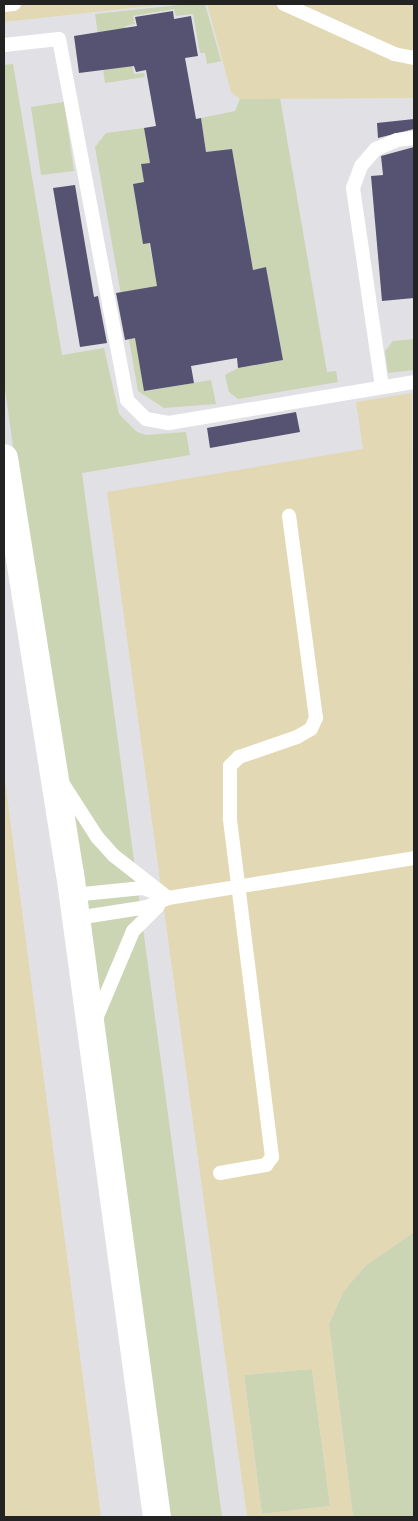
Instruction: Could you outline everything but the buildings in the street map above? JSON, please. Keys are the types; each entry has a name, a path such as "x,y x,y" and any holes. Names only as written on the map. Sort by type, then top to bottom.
{"street":[{"path":"4,458 75,906 157,1517"}],"lane":[{"path":"4,5 14,4"},
{"path":"284,4 394,54 414,58"},
{"path":"4,45 59,39 127,400 146,419 169,423 414,382"},
{"path":"382,387 353,188 361,166 376,149 397,140 414,138"},
{"path":"220,1173 266,1164 272,1157 230,818 230,766 239,757 297,737 311,730 316,718 289,516"},
{"path":"54,768 96,836 136,876 168,898"},
{"path":"75,906 147,907 168,898 414,858"},
{"path":"75,906 143,888 168,898"},
{"path":"91,1030 132,931 168,898"}],"green space":[{"path":"188,4 205,4 221,61 207,64 205,53 200,53 193,14 176,16 174,9 133,16 135,24 125,26 134,74 144,73 145,77 105,83 95,14"},
{"path":"13,64 62,355 104,348 119,414 137,432 146,435 186,432 190,455 82,473 222,1517 163,1517 4,382 4,65"},
{"path":"280,98 327,372 336,371 338,382 238,399 229,392 225,375 238,368 283,360 266,267 224,275 248,239 242,205 206,152 201,118 235,111 240,99"},
{"path":"64,102 74,171 41,175 31,107"},
{"path":"144,128 150,163 141,164 144,182 133,184 143,243 149,243 154,269 170,267 145,391 211,380 216,404 164,408 138,391 95,147 106,133"},
{"path":"414,339 414,370 388,373 385,351 393,341"},
{"path":"414,1232 414,1517 353,1517 329,1324 343,1292 365,1266"},
{"path":"312,1369 330,1506 262,1514 244,1375"}],"sand":[{"path":"4,4 167,4 4,22"},
{"path":"207,4 414,4 414,98 240,99 231,92"},
{"path":"412,393 414,1232 365,1266 343,1292 329,1324 353,1517 247,1517 107,492 363,449 356,402","holes":["312,1369 330,1506 262,1514 244,1375"]},
{"path":"4,773 101,1517 4,1517"}]}
